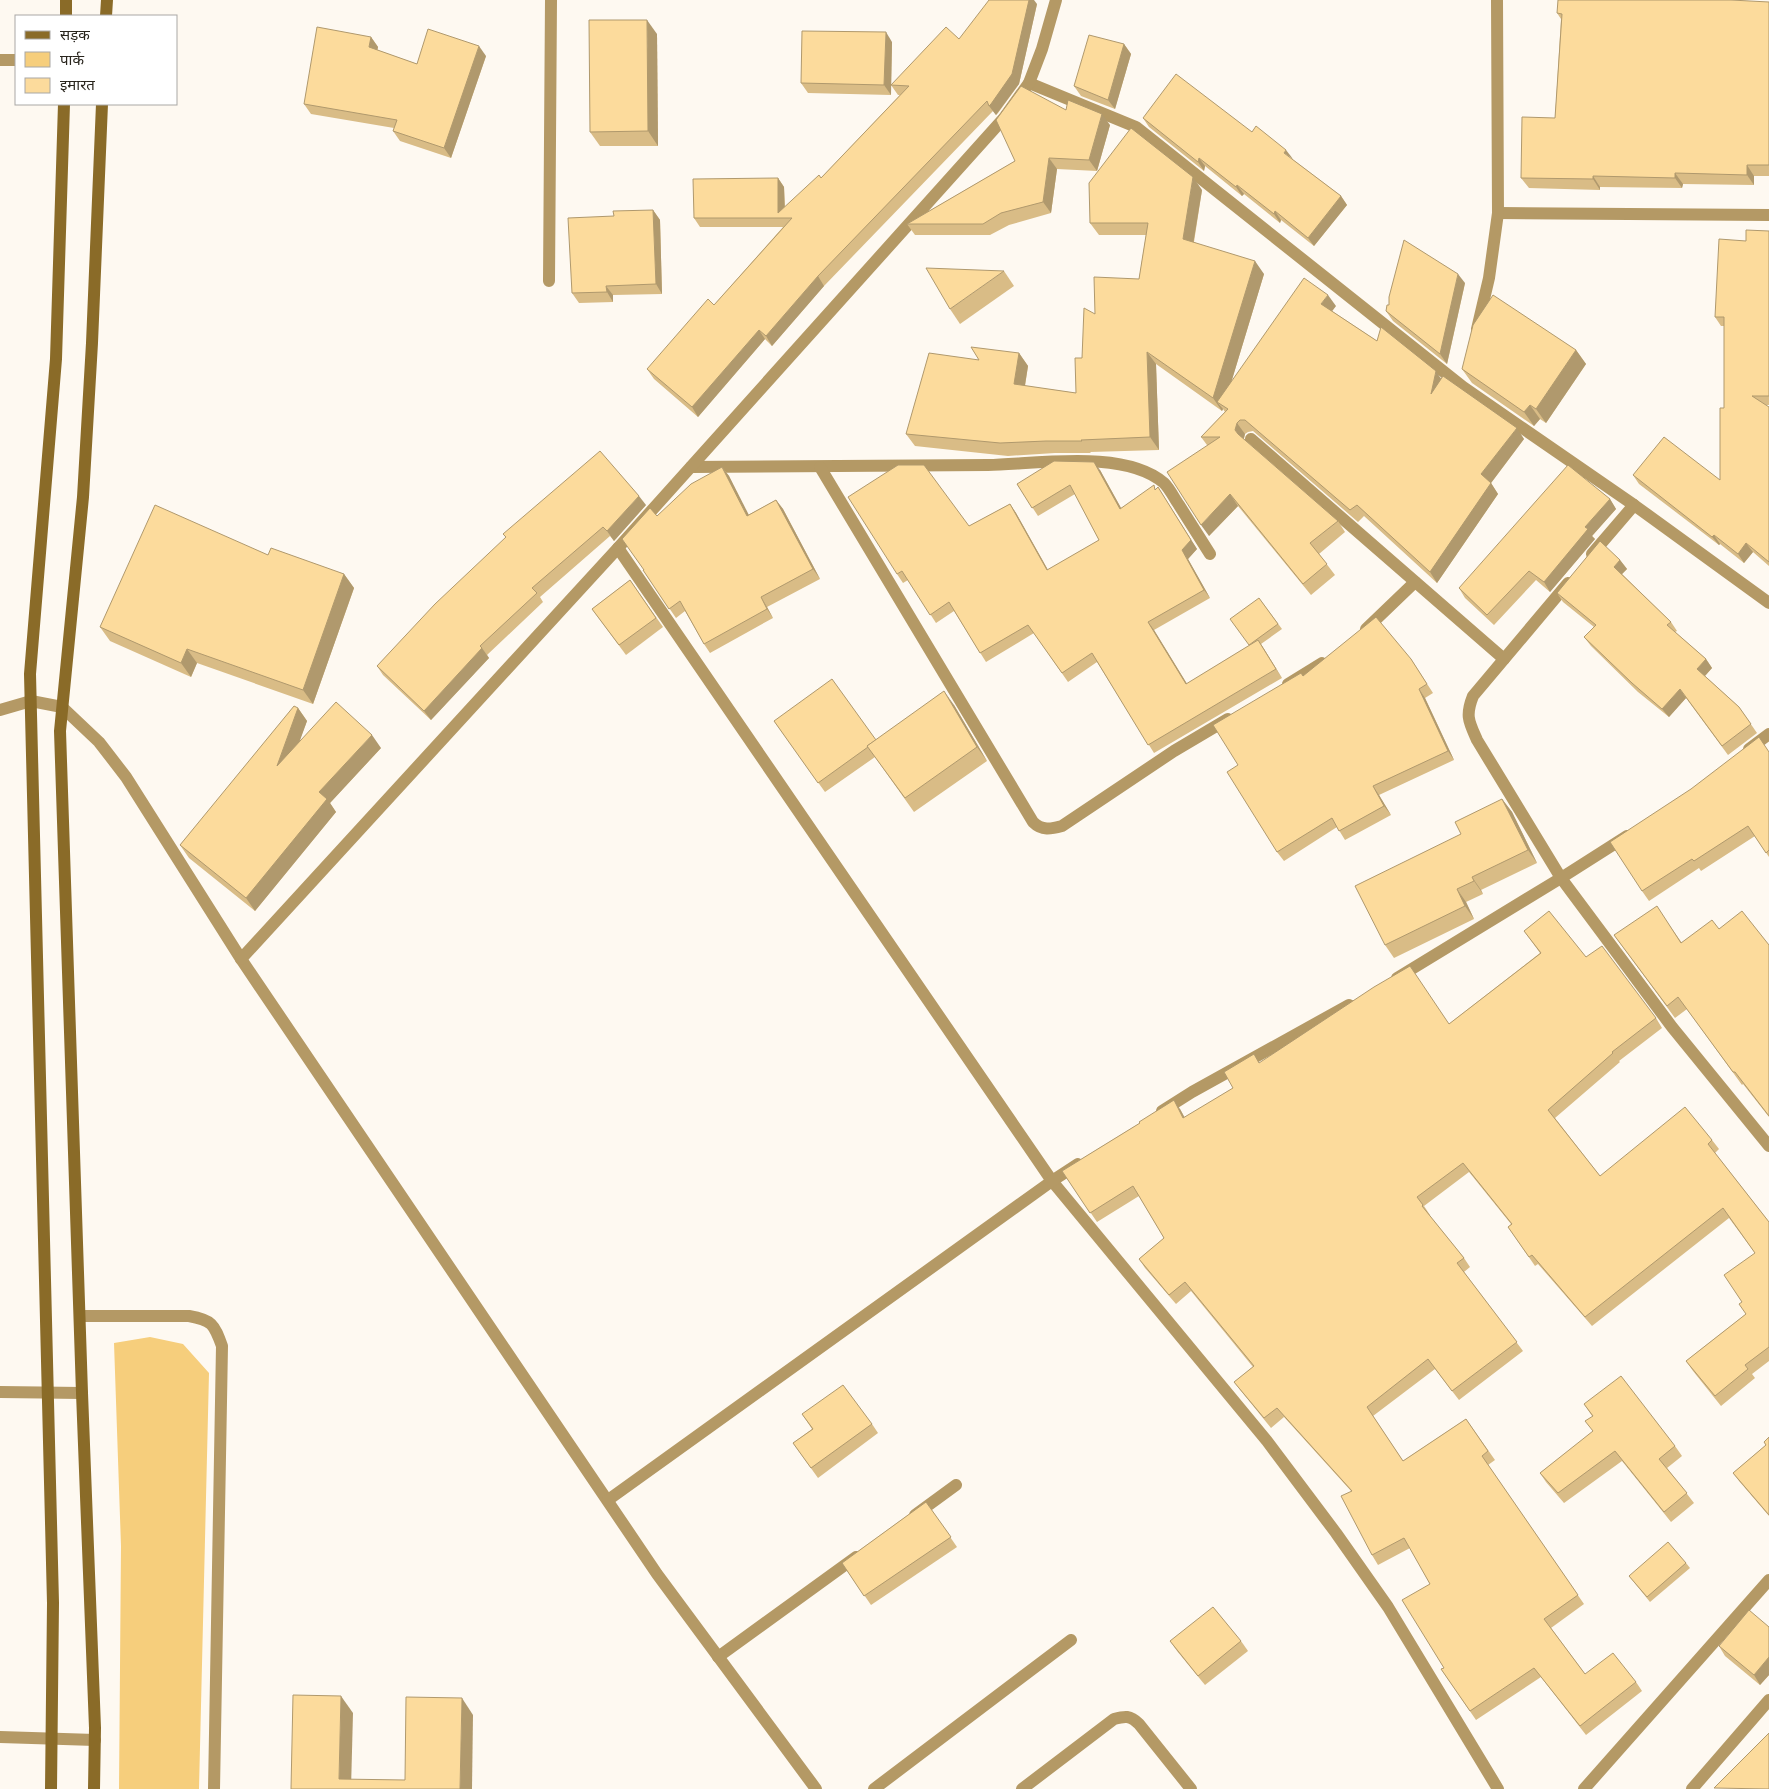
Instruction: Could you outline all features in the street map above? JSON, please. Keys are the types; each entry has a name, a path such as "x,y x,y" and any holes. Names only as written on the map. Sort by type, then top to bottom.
{"main road":[{"path":"66,0 66,15"},
{"path":"106,15 107,0"},
{"path":"51,1789 53,1603 30,674 56,359 64,105"},
{"path":"94,1789 95,1740 60,741 83,497 92,343 102,105"}],"street":[{"path":"549,281 551,0"},
{"path":"241,959 618,548 1004,118 1029,83 1042,49 1056,0"},
{"path":"1474,342 1489,278 1498,213 1497,0"},
{"path":"0,60 15,60"},
{"path":"1029,83 1136,127 1465,382 1769,603"},
{"path":"1498,213 1769,215"},
{"path":"1251,439 1504,659"},
{"path":"691,467 1022,465 1066,461 1130,467 1150,473 1166,484 1210,554"},
{"path":"820,467 1033,822 1038,827 1049,829 1062,826 1174,751 1238,714"},
{"path":"1634,505 1473,696 1468,708 1469,722 1561,878 1672,1026 1769,1146"},
{"path":"618,548 1052,1181 1267,1440 1336,1533 1388,1607 1498,1789"},
{"path":"1358,636 1415,582"},
{"path":"1277,690 1331,658"},
{"path":"0,710 31,701 62,707 99,742 126,777 241,959 657,1574 816,1789"},
{"path":"1739,757 1769,734"},
{"path":"1386,985 1636,830"},
{"path":"1151,1118 1192,1092 1360,999"},
{"path":"608,1500 1052,1181 1085,1160"},
{"path":"80,1316 189,1316 205,1319 216,1330 222,1346 214,1789"},
{"path":"0,1392 82,1393"},
{"path":"908,1520 956,1485"},
{"path":"718,1657 869,1548"},
{"path":"1584,1789 1769,1580"},
{"path":"874,1789 1071,1640"},
{"path":"1692,1789 1769,1700"},
{"path":"1022,1789 1114,1719 1124,1716 1132,1718 1139,1724 1191,1789"},
{"path":"0,1737 95,1740"}],"green space":[{"path":"150,1337 183,1344 209,1373 199,1789 119,1789 121,1546 114,1343"}],"building":[{"path":"989,0 1029,0 1012,74 991,104 989,106 987,101 818,276 766,336 759,330 692,407 647,369 708,299 714,305 792,218 694,218 693,179 778,178 778,213 819,175 821,178 909,86 891,85 946,27 959,39"},
{"path":"1558,0 1731,0 1769,2 1769,165 1747,165 1747,175 1675,173 1675,178 1593,176 1593,179 1521,178 1522,117 1555,118 1562,14 1557,13"},
{"path":"589,20 647,20 648,131 590,132"},
{"path":"317,27 371,37 369,47 417,64 428,29 479,46 444,148 393,131 397,120 304,104"},
{"path":"802,31 886,32 884,85 801,83"},
{"path":"1089,35 1124,44 1108,100 1074,86"},
{"path":"1176,74 1252,132 1256,126 1286,150 1284,153 1341,196 1308,238 1275,211 1274,214 1199,158 1198,162 1143,118"},
{"path":"1021,86 1066,110 1068,100 1102,114 1089,160 1049,158 1043,202 1001,213 983,224 907,224 1015,161 996,120"},
{"path":"1131,128 1193,177 1183,239 1255,261 1213,398 1147,352 1150,437 1000,443 906,434 929,353 979,360 971,347 1019,353 1014,384 1076,393 1075,358 1082,358 1084,308 1095,314 1094,277 1139,279 1148,223 1090,223 1089,183"},
{"path":"653,210 656,284 606,286 607,292 572,293 568,218 614,216 613,211"},
{"path":"1746,230 1769,231 1769,396 1752,396 1769,407 1769,562 1746,543 1738,554 1714,535 1712,537 1633,475 1664,437 1720,480 1720,408 1724,408 1724,317 1715,317 1719,239 1746,241"},
{"path":"1404,240 1458,274 1440,354 1386,311"},
{"path":"926,268 1004,271 950,309"},
{"path":"1304,278 1328,295 1321,304 1377,341 1381,327 1436,371 1431,394 1443,376 1517,428 1481,474 1491,483 1430,572 1357,505 1350,510 1245,420 1240,420 1237,423 1235,430 1238,434 1338,521 1310,543 1327,564 1303,584 1230,494 1201,525 1167,472 1220,437 1201,437 1228,409 1217,402"},
{"path":"1493,295 1576,350 1536,409 1530,405 1524,412 1462,369 1473,325"},
{"path":"600,451 639,496 607,531 603,527 532,588 537,593 480,646 482,648 424,711 377,666 435,604 506,537 503,534"},
{"path":"1054,461 1094,462 1120,509 1154,485 1155,490 1158,487 1191,540 1182,550 1204,590 1148,622 1186,684 1258,640 1276,669 1148,745 1092,653 1062,673 1028,625 980,653 949,602 930,615 902,571 897,574 848,497 898,465 924,465 969,526 1010,504 1047,570 1099,540 1070,485 1032,508 1017,484"},
{"path":"1568,465 1610,499 1585,527 1588,529 1544,582 1529,571 1487,615 1459,588"},
{"path":"722,467 747,516 776,500 813,569 761,597 767,609 704,644 680,601 669,609 622,539 650,508 657,516 691,484"},
{"path":"155,505 268,555 271,548 344,574 303,690 187,649 181,663 100,627"},
{"path":"1600,541 1620,560 1614,567 1671,622 1667,625 1706,659 1697,669 1739,707 1751,724 1722,746 1680,689 1662,709 1632,683 1584,637 1596,625 1557,593"},
{"path":"630,580 656,618 619,645 592,609"},
{"path":"1259,598 1278,624 1249,645 1230,619"},
{"path":"1376,617 1411,659 1427,684 1419,689 1448,751 1373,786 1384,806 1339,831 1332,818 1277,852 1227,772 1238,765 1213,725 1301,673 1303,676"},
{"path":"832,679 876,740 818,783 774,721"},
{"path":"944,691 977,747 905,798 867,746"},
{"path":"336,702 372,735 319,792 327,799 246,898 180,845 294,706 298,708 277,766"},
{"path":"1759,737 1769,752 1769,850 1766,853 1748,826 1694,861 1692,859 1642,891 1610,842 1691,789"},
{"path":"1502,799 1528,850 1472,877 1474,881 1457,889 1465,906 1385,945 1355,886 1461,834 1455,822"},
{"path":"1657,906 1681,943 1712,920 1719,929 1742,911 1769,945 1769,1116 1735,1072 1733,1072 1678,997 1667,1006 1614,935"},
{"path":"1549,911 1586,957 1602,946 1656,1018 1612,1052 1548,1110 1600,1176 1685,1107 1712,1140 1708,1144 1769,1222 1769,1347 1745,1365 1748,1369 1715,1396 1686,1361 1746,1314 1739,1304 1742,1302 1724,1275 1755,1253 1723,1208 1585,1317 1532,1255 1529,1257 1508,1227 1512,1224 1463,1163 1417,1197 1422,1206 1464,1258 1457,1263 1517,1342 1452,1391 1428,1359 1367,1407 1403,1461 1466,1419 1488,1451 1482,1456 1578,1595 1544,1619 1585,1674 1613,1653 1636,1682 1580,1726 1534,1668 1470,1711 1441,1669 1444,1668 1402,1600 1430,1584 1404,1538 1372,1555 1341,1496 1352,1491 1277,1408 1264,1418 1234,1382 1254,1366 1185,1282 1169,1295 1139,1259 1164,1238 1133,1186 1090,1213 1062,1171 1174,1100 1183,1118 1233,1088 1224,1072 1254,1054 1259,1063 1374,987 1410,966 1449,1024 1541,953 1524,931"},
{"path":"1621,1376 1675,1446 1659,1459 1687,1493 1664,1512 1615,1451 1558,1493 1540,1473 1593,1431 1585,1421 1593,1416 1584,1404"},
{"path":"843,1385 872,1424 811,1468 793,1443 813,1429 802,1414"},
{"path":"1769,1437 1769,1515 1733,1473 1766,1445 1764,1442"},
{"path":"926,1502 951,1537 864,1596 842,1563"},
{"path":"1668,1542 1686,1563 1647,1597 1629,1576"},
{"path":"1213,1607 1241,1641 1198,1676 1170,1641"},
{"path":"1749,1610 1769,1627 1769,1657 1754,1675 1719,1646"},
{"path":"293,1695 341,1696 339,1779 405,1780 406,1697 462,1698 460,1789 291,1789"},
{"path":"1769,1733 1769,1789 1714,1788"}]}
